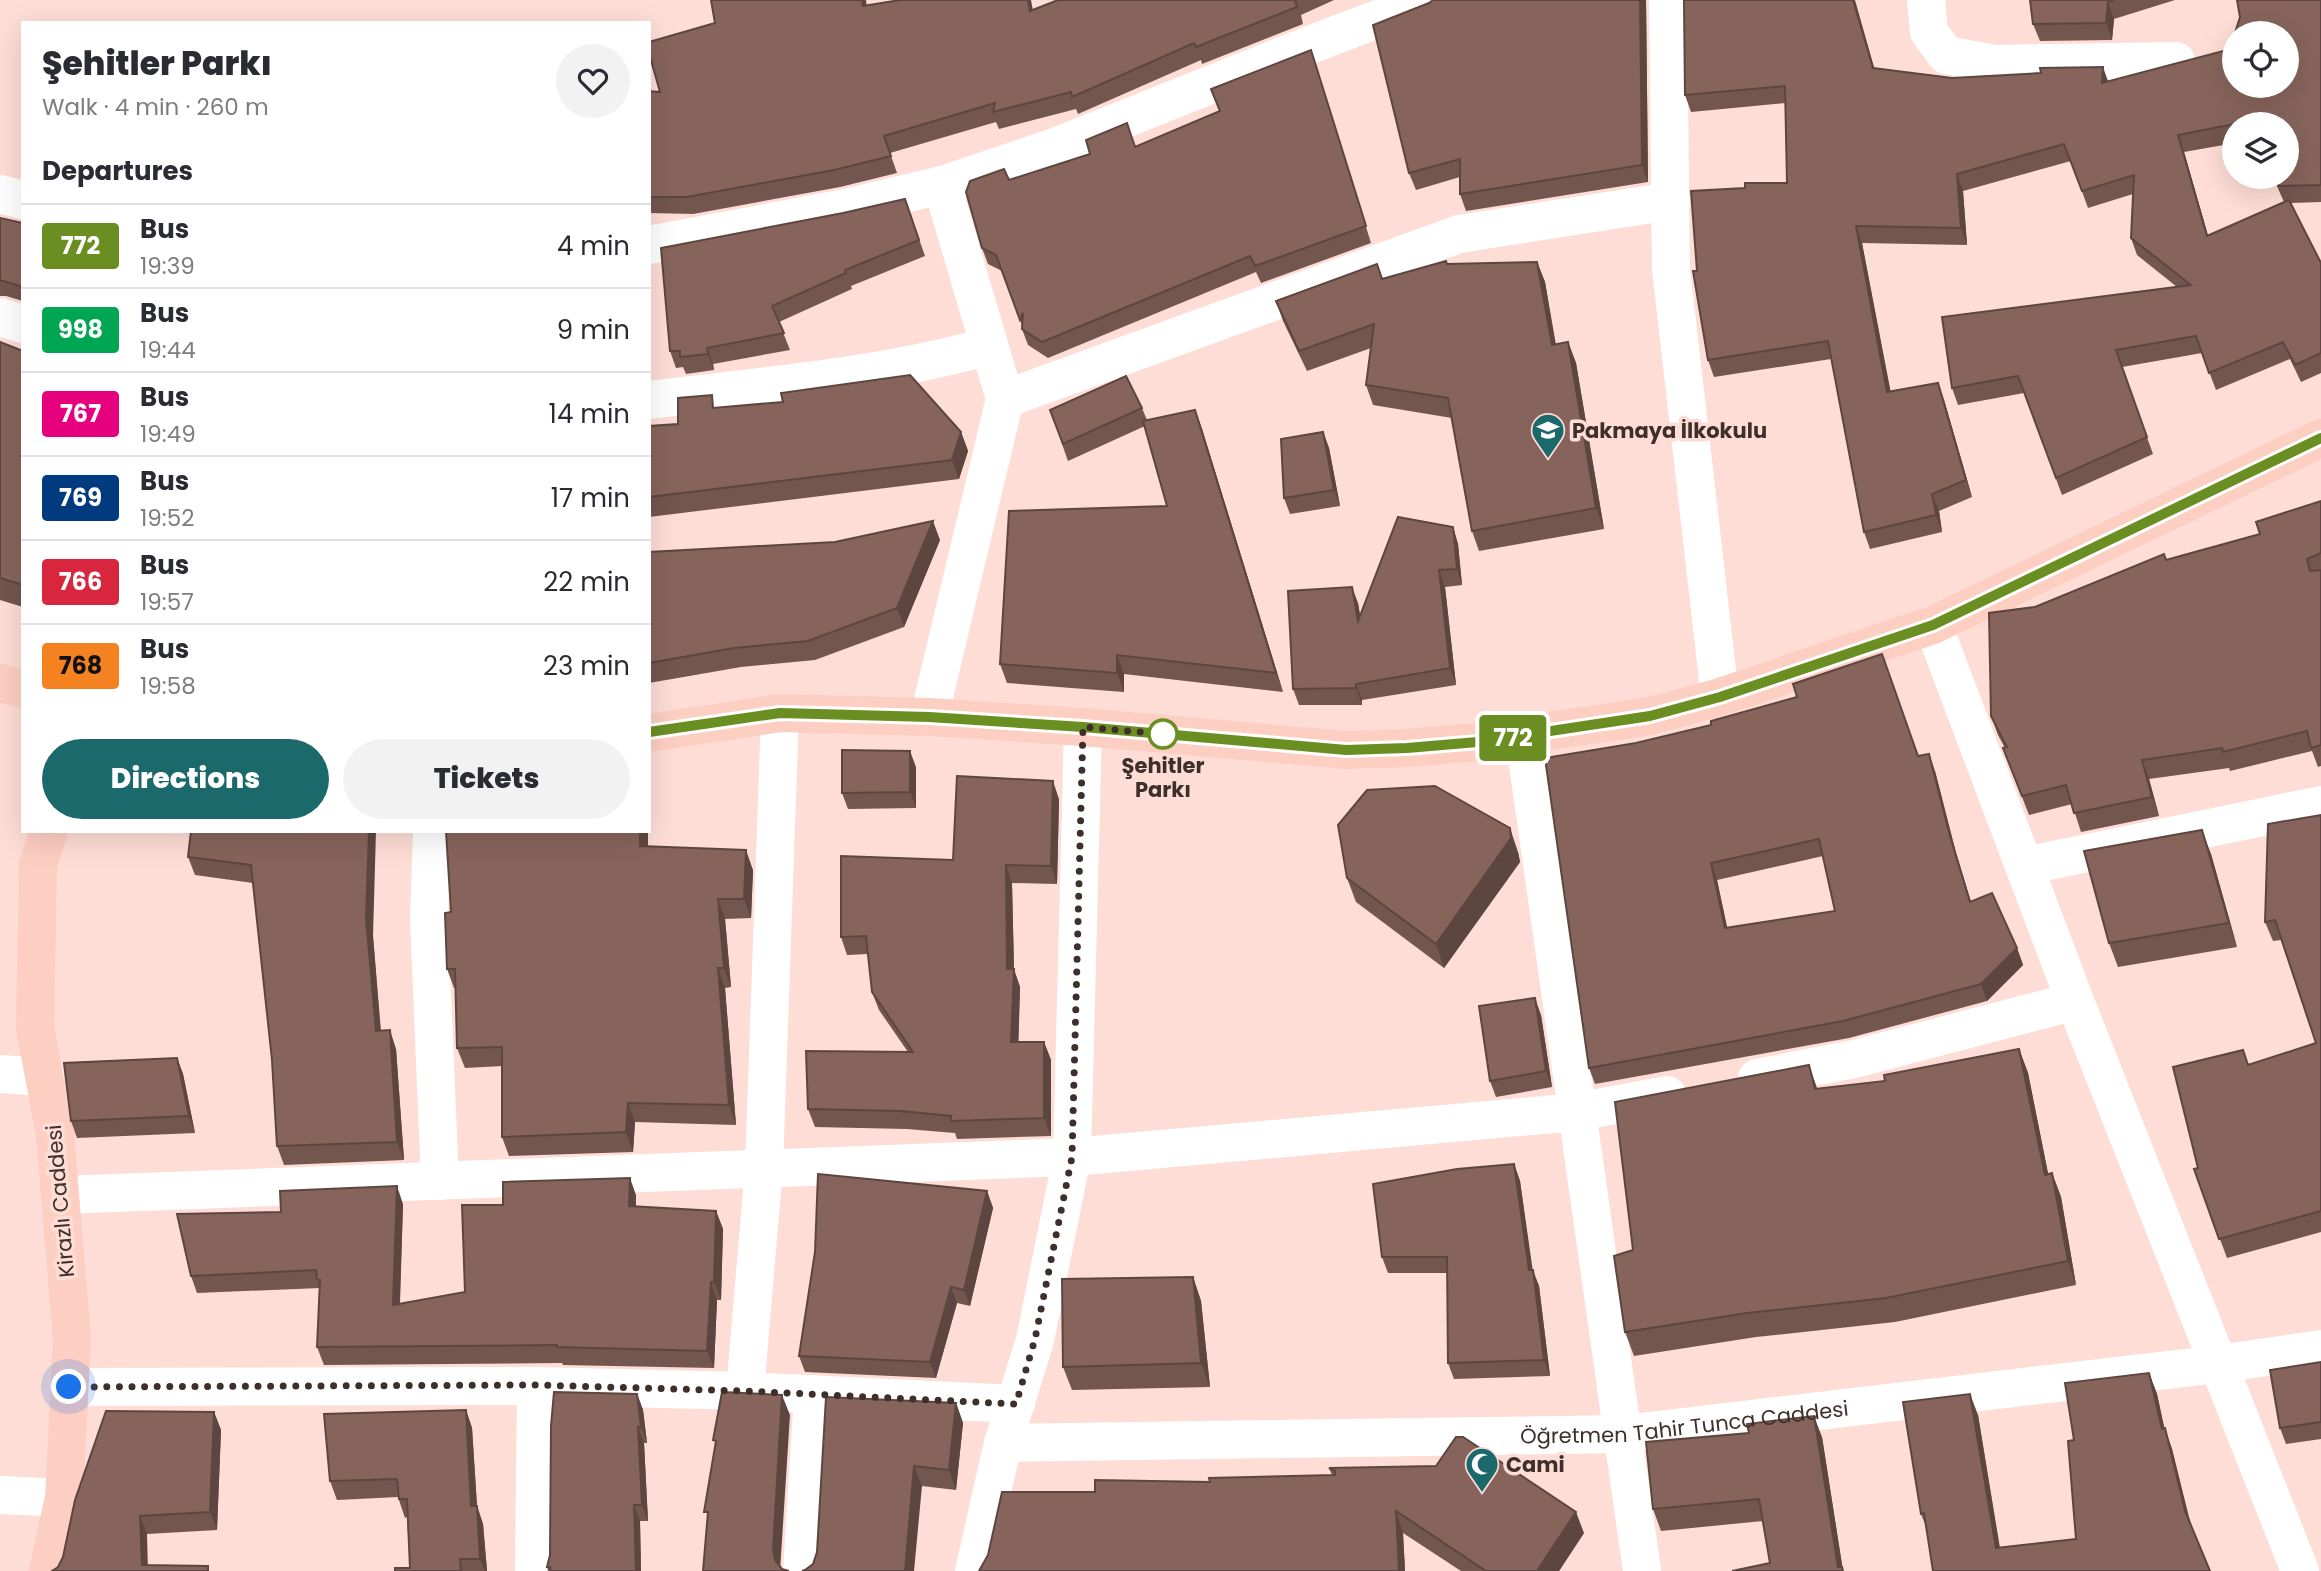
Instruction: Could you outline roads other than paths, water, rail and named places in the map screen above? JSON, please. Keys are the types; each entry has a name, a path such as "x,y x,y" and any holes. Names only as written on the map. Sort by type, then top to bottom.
{"main road":[{"path":"651,733 780,713 929,717 1083,727 1346,750 1419,747 1524,736 1650,716 1720,697 1933,625 2321,438"},
{"path":"0,683 21,688"},
{"name":"Kirazlı Caddesi","path":"48,833 38,864 35,1028 55,1134 72,1339 64,1498 48,1571"}],"street":[{"path":"651,245 845,208 942,185 1055,147 1427,0"},
{"path":"1668,0 1671,269 1720,697"},
{"path":"1926,0 1929,32 1946,54 1994,64 2176,61"},
{"path":"929,717 1005,399 942,185"},
{"path":"0,194 21,199"},
{"path":"1005,399 1459,234 1671,201"},
{"path":"0,317 21,323"},
{"path":"651,400 880,371 989,346"},
{"path":"1933,625 2075,1001 2300,1571"},
{"path":"745,1391 764,1168 780,713"},
{"path":"974,1571 1003,1443 1035,1339 1072,1157 1083,727"},
{"path":"1524,736 1642,1571"},
{"path":"2024,866 2321,804"},
{"path":"432,833 429,920 440,1181"},
{"path":"60,1195 1072,1157 1577,1112 1854,1059 2075,1001"},
{"path":"0,1074 45,1077"},
{"name":"Öğretmen Tahir Tunca Caddesi","path":"1003,1443 1623,1434 2219,1364 2321,1349"},
{"path":"69,1387 536,1385 745,1391 1016,1404"},
{"path":"534,1571 536,1385"},
{"path":"802,1571 813,1394"},
{"path":"0,1495 64,1498"}],"place":[{"name":"Pakmaya İlkokulu","path":"1548,460"},
{"name":"Şehitler Parkı","path":"1163,734"},
{"name":"Cami","path":"1482,1494"}]}
